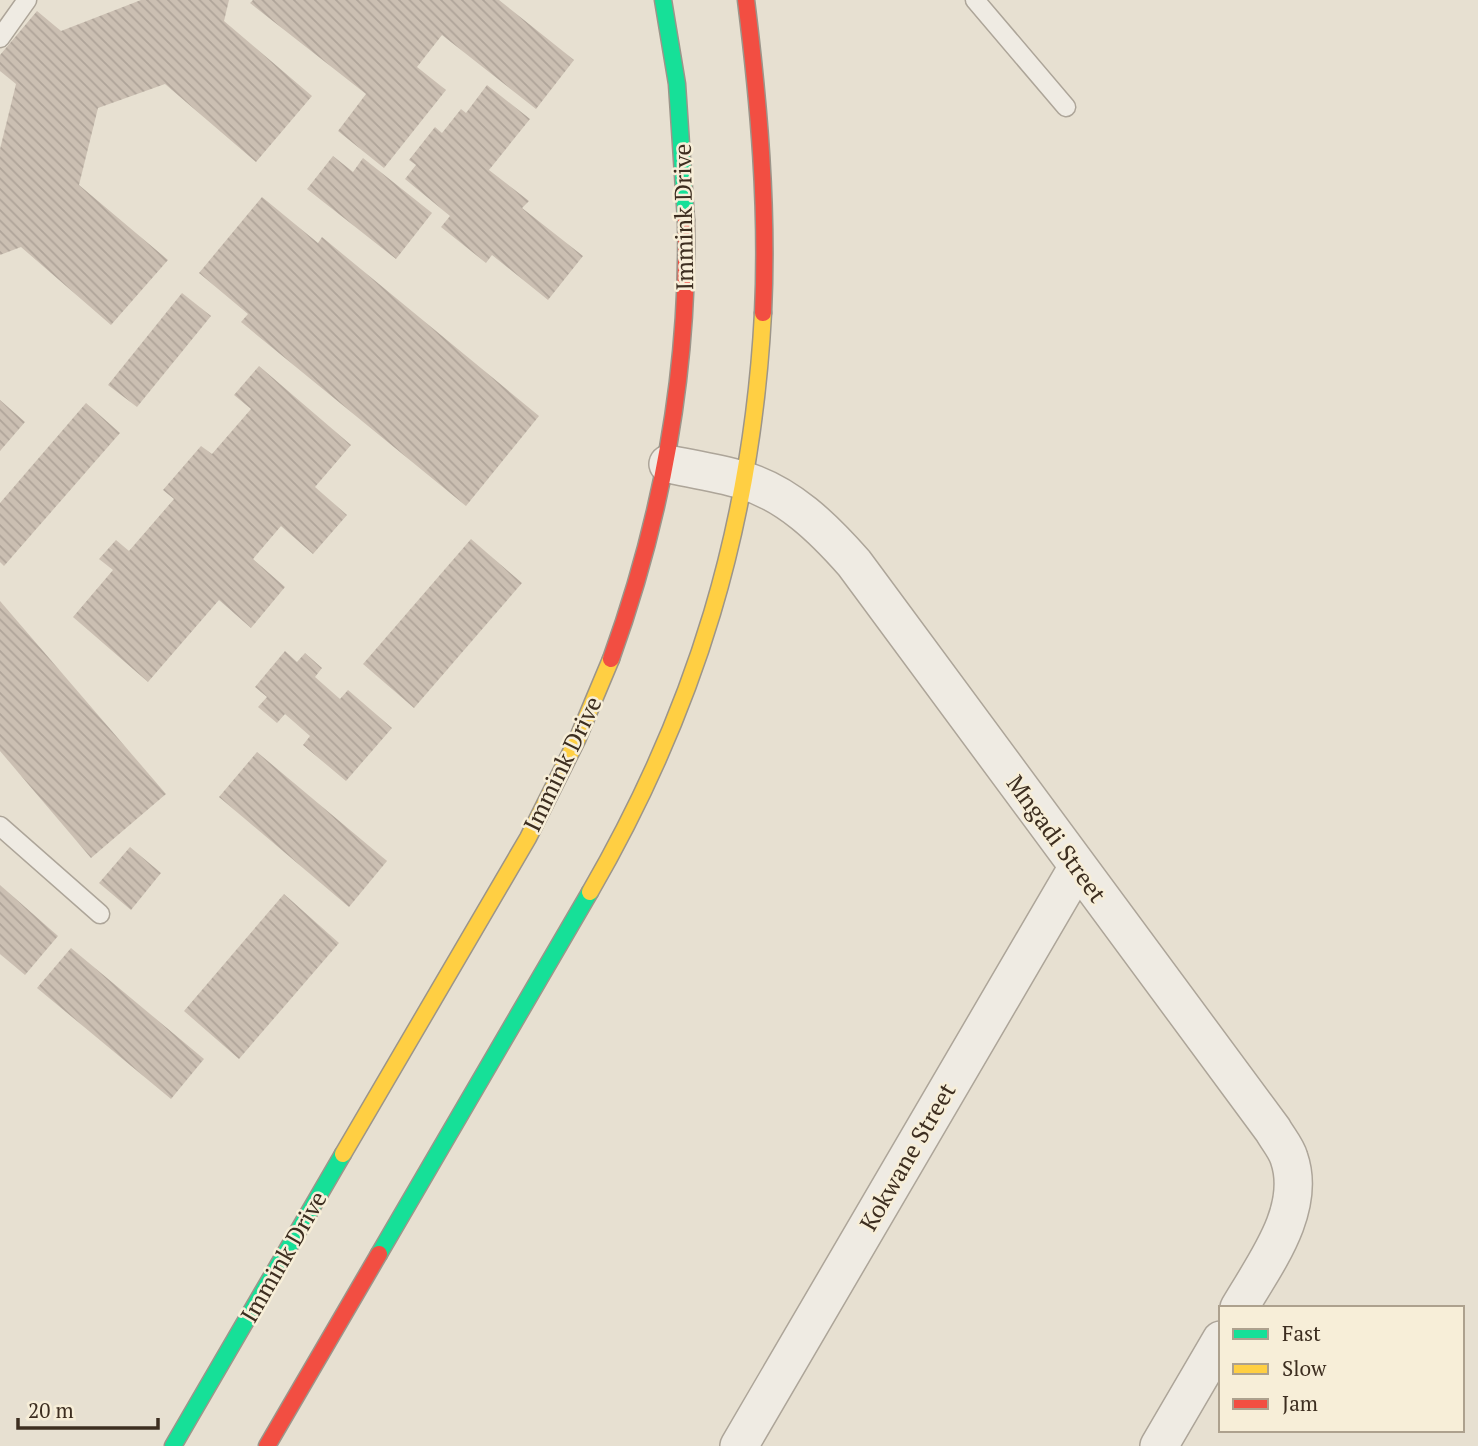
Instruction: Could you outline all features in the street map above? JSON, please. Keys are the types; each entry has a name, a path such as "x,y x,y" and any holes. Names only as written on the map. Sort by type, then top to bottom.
{"main road":[{"name":"Immink Drive","path":"173,1446 528,838 573,751 604,678 668,464 683,331 688,254 681,111 663,0"},
{"path":"267,1446 618,843 657,765 685,699 713,610 744,481 762,362 766,285 766,171 757,73 746,0"}],"street":[{"name":"Mngadi Street","path":"668,464 744,481 805,514 830,536 854,563 1273,1130 1289,1158 1293,1187 1288,1218 1240,1306"},
{"name":"Kokwane Street","path":"739,1446 1077,868"},
{"path":"1159,1446 1219,1343"}],"lane":[{"path":"0,38 27,0"},
{"path":"975,0 1066,107"},
{"path":"0,827 100,914"}],"building":[{"path":"141,0 229,0 224,21 312,96 256,162 165,84 98,108 79,185 168,260 111,325 21,247 0,255 0,149 16,84 0,71 0,55 37,11 61,31"},
{"path":"253,0 499,0 574,60 536,109 442,35 417,67 446,90 384,168 338,131 366,94 250,3"},
{"path":"487,85 530,119 489,170 529,201 522,208 583,256 548,300 492,255 486,263 441,227 450,216 405,179 416,165 409,160 435,127 442,133 461,109 466,113"},
{"path":"333,156 353,172 363,158 432,213 396,259 307,189"},
{"path":"262,197 318,243 322,237 539,416 466,506 241,322 248,314 199,273"},
{"path":"182,293 211,316 137,407 108,385"},
{"path":"259,366 351,445 315,487 347,515 313,554 281,526 253,559 285,587 251,628 219,600 148,682 73,617 113,570 99,559 116,540 129,551 174,499 163,490 201,446 212,454 251,409 234,395"},
{"path":"0,400 25,422 0,451"},
{"path":"86,403 120,433 4,566 0,562 0,503"},
{"path":"471,539 522,583 414,708 363,664"},
{"path":"0,601 166,794 91,858 0,751"},
{"path":"285,651 297,662 305,653 322,668 315,677 340,699 348,690 392,728 346,781 303,745 310,736 285,714 277,723 258,707 267,697 255,687"},
{"path":"257,752 387,861 349,907 219,797"},
{"path":"130,847 161,873 131,910 99,883"},
{"path":"0,885 58,936 25,975 0,954"},
{"path":"284,894 339,943 239,1059 184,1011"},
{"path":"71,948 204,1059 171,1099 37,988"}],"traffic: fast":[{"path":"663,0 677,84 686,220"},
{"path":"379,1254 590,892"},
{"path":"173,1446 343,1154"}],"traffic: slow":[{"path":"590,892 660,754 712,613 731,541 746,467 757,391 763,313"},
{"path":"343,1154 528,838 577,740 611,659"}],"traffic: jam":[{"path":"746,0 761,156 763,313"},
{"path":"611,659 645,552 669,443 683,332 686,220"},
{"path":"267,1446 379,1254"}]}
